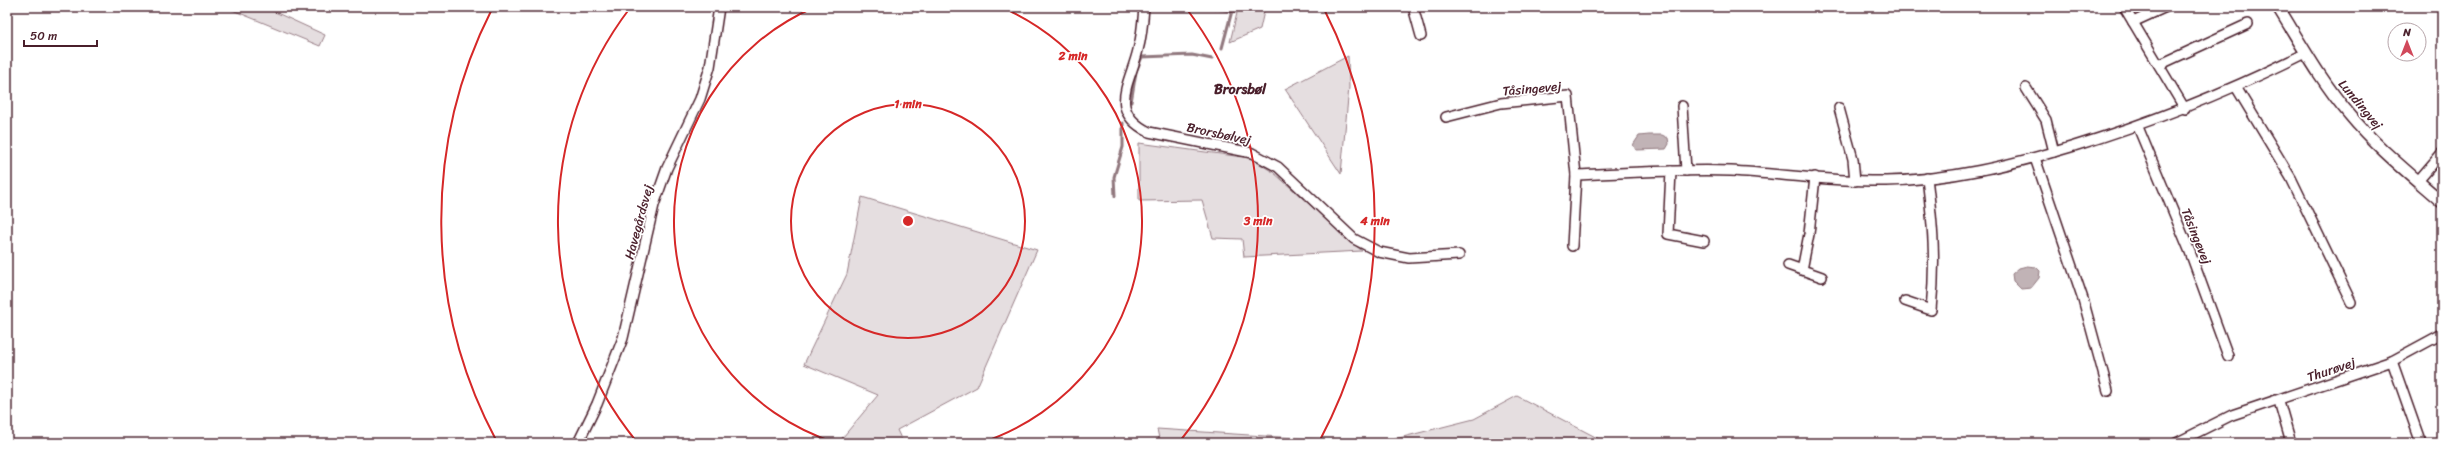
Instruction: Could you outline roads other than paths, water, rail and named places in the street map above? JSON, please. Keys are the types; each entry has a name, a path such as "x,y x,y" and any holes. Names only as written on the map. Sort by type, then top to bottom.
{"street":[{"name":"Havegårdsvej","path":"578,443 597,404 623,338 654,205 667,168 700,99 710,67 719,7"},
{"name":"Brorsbølvej","path":"1144,7 1138,50 1123,98 1127,115 1136,126 1149,132 1252,153 1278,167 1354,239 1379,252 1409,258 1459,255"},
{"path":"1413,7 1421,36"},
{"path":"2124,7 2185,109"},
{"path":"2133,22 2166,7"},
{"name":"Lundingvej","path":"2278,7 2332,94 2350,116 2368,136 2442,202"},
{"path":"2159,65 2248,24"},
{"path":"1576,175 1672,171 1729,171 1855,181 1927,178 1981,171 2035,158 2138,127 2236,87 2306,53"},
{"path":"2236,87 2291,178 2351,302"},
{"path":"2026,88 2046,120 2054,152"},
{"name":"Tåsingevej","path":"1446,117 1501,103 1568,96 1576,175 1572,246"},
{"path":"1682,106 1686,171"},
{"path":"1839,108 1853,159 1855,181"},
{"name":"Tåsingevej","path":"2138,127 2190,252 2228,356"},
{"path":"2418,181 2442,153"},
{"path":"2035,158 2083,299 2108,391"},
{"path":"1672,171 1668,234 1704,241"},
{"path":"1802,270 1810,234 1815,178"},
{"path":"1905,301 1931,310 1935,269 1934,234 1927,178"},
{"path":"1788,266 1822,277"},
{"name":"Thurøvej","path":"2176,443 2232,415 2279,401 2392,361 2442,334"},
{"path":"2392,361 2421,443"},
{"path":"2279,401 2291,443"}],"waterway":[{"path":"1222,48 1233,7"},
{"path":"1131,102 1136,72 1142,57 1192,55 1212,59"},
{"path":"1115,196 1114,177 1123,147 1123,123"}],"district":[{"name":"Brorsbøl","path":"1240,89"}]}
